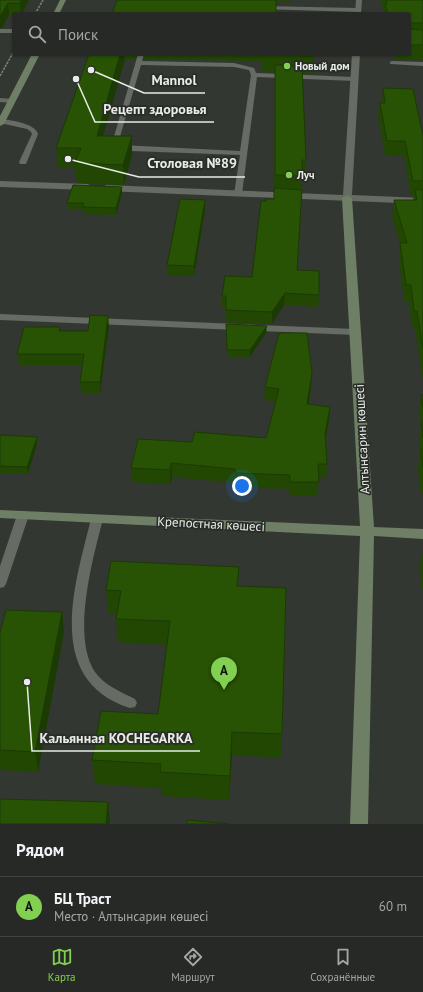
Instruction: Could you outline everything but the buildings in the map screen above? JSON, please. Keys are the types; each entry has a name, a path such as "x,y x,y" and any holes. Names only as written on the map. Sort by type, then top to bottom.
{"street":[{"path":"57,12 63,0"},
{"path":"358,12 359,0"},
{"path":"1,122 35,56"},
{"name":"Алтынсарин көшесі","path":"356,56 347,198 367,531 359,824"},
{"path":"0,184 423,201"},
{"name":"Крепостная көшесі","path":"0,514 423,534"}],"lane":[{"path":"254,8 358,12"},
{"path":"0,31 12,31"},
{"path":"140,56 116,140 119,147 131,149 244,153"},
{"path":"138,63 241,66 252,69 254,75 238,194"},
{"path":"392,63 423,64"},
{"path":"254,75 354,79"},
{"path":"0,100 12,101"},
{"path":"1,122 29,128 34,131 23,162"},
{"path":"0,317 355,332"},
{"path":"0,584 23,515"},
{"path":"97,519 85,570 81,596 78,624 80,649 83,665 90,676 105,690 130,703"}],"path":[{"path":"36,12 43,0"},
{"path":"0,76 12,55"}],"place":[{"name":"Новый дом","path":"287,66"},
{"name":"Mannol","path":"91,70"},
{"name":"Рецепт здоровья","path":"76,79"},
{"name":"Столовая №89","path":"68,159"},
{"name":"Луч","path":"289,175"},
{"name":"Кальянная KOCHEGARKA","path":"27,682"},
{"name":"БЦ Траст","path":"224,690"}]}
